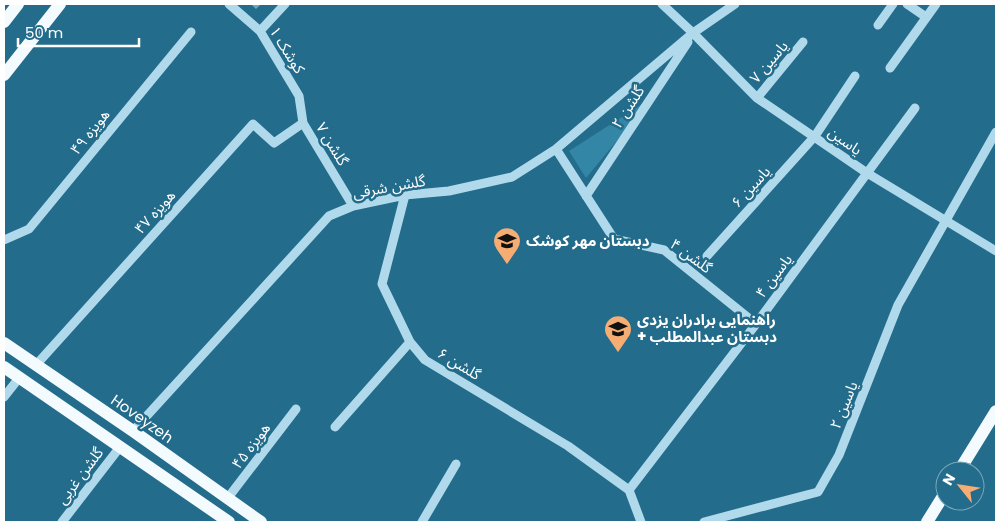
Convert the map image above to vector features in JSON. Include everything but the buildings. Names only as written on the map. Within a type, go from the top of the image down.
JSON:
[{"type":"main road","points":[[4,22],[18,4]]},
{"type":"main road","points":[[4,75],[60,4]]},
{"type":"main road","name":"Hoveyzeh","points":[[4,343],[133,431],[261,522]]},
{"type":"main road","points":[[4,367],[229,522]]},
{"type":"main road","points":[[965,461],[996,411]]},
{"type":"main road","points":[[927,522],[935,509]]},
{"type":"street","name":"کوشک ۱","points":[[229,4],[260,31],[299,96],[303,122]]},
{"type":"street","points":[[260,31],[285,4]]},
{"type":"street","name":"یاسین","points":[[662,4],[756,98],[815,136],[866,173],[996,251]]},
{"type":"street","points":[[693,33],[735,4]]},
{"type":"street","points":[[878,25],[893,4]]},
{"type":"street","points":[[907,4],[926,17]]},
{"type":"street","points":[[890,68],[936,4]]},
{"type":"street","name":"هویزه ۴۹","points":[[4,240],[29,229],[191,32]]},
{"type":"street","name":"گلشن شرقی","points":[[133,431],[329,216],[354,206],[405,196],[449,191],[512,177],[556,149],[693,33]]},
{"type":"street","name":"گلشن ۲","points":[[586,196],[693,33]]},
{"type":"street","name":"یاسین ۷","points":[[756,98],[803,42]]},
{"type":"street","name":"یاسین ۶","points":[[707,256],[815,136],[855,76]]},
{"type":"street","name":"یاسین ۴","points":[[629,490],[756,324],[915,108]]},
{"type":"street","name":"گلشن ۷","points":[[303,122],[354,206]]},
{"type":"street","name":"هویزه ۴۷","points":[[36,365],[253,124],[274,143],[303,122]]},
{"type":"street","name":"یاسین ۲","points":[[704,522],[818,492],[839,455],[898,305],[947,222],[996,132]]},
{"type":"street","name":"گلشن ۴","points":[[556,149],[614,240],[664,250],[756,324]]},
{"type":"street","name":"گلشن ۶","points":[[405,196],[382,284],[410,342],[425,360],[568,446],[629,490]]},
{"type":"street","points":[[335,427],[410,342]]},
{"type":"street","points":[[4,397],[19,378]]},
{"type":"street","name":"هویزه ۴۵","points":[[227,499],[296,409]]},
{"type":"street","name":"گلشن غربی","points":[[62,522],[120,447]]},
{"type":"street","points":[[422,522],[456,464]]},
{"type":"street","points":[[629,490],[641,522]]},
{"type":"shaded area","points":[[653,97],[586,178],[569,151]]},
{"type":"place","name":"دبستان مهر کوشک","points":[[507,265]]},
{"type":"place","name":"راهنمایی برادران یزدی + دبستان عبدالمطلب","points":[[618,353]]}]
